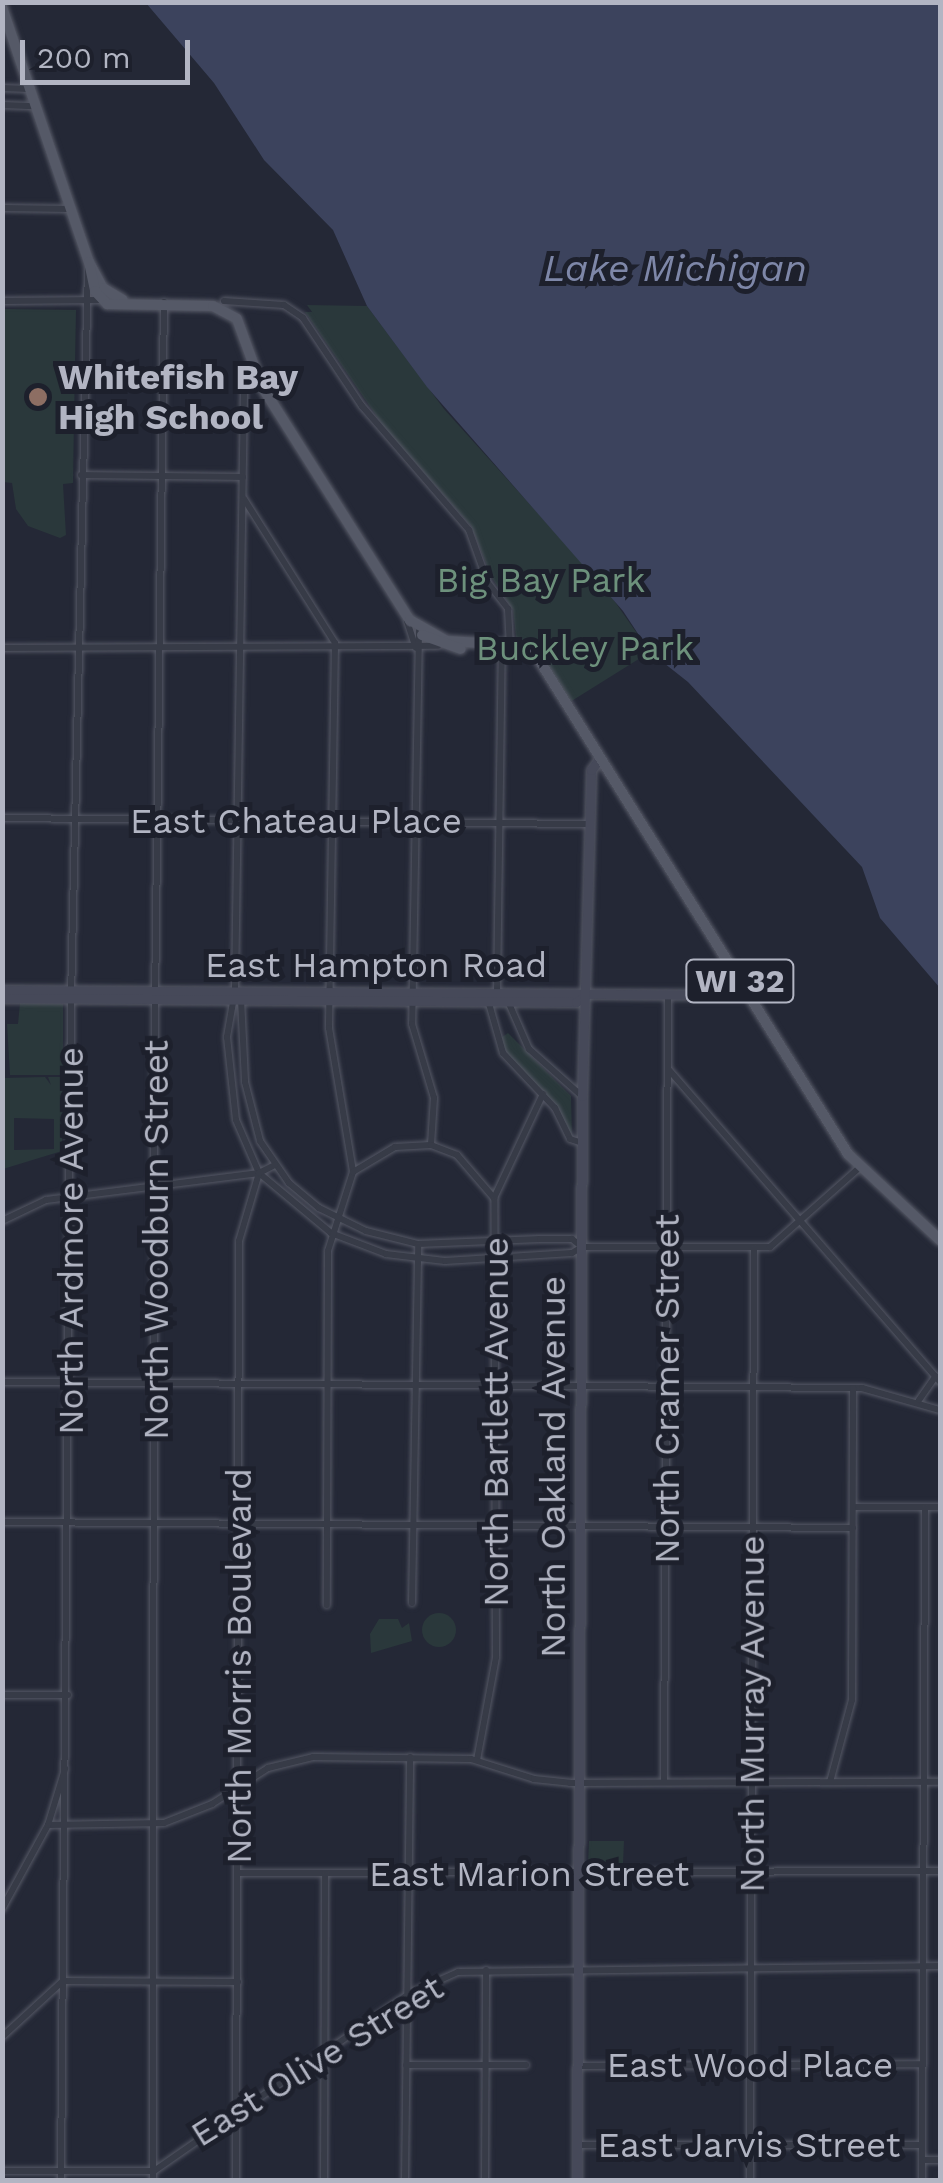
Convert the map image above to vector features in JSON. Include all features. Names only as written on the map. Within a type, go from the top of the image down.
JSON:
[{"type":"main road","points":[[3,8],[94,280],[106,302]]},
{"type":"main road","points":[[94,280],[124,300]]},
{"type":"main road","points":[[106,302],[224,301],[242,312],[256,374],[413,623],[446,646]]},
{"type":"main road","points":[[106,302],[220,307],[242,312]]},
{"type":"main road","name":"WI 32","points":[[446,646],[506,647],[532,652],[859,1168],[940,1240]]},
{"type":"main road","name":"North Oakland Avenue","points":[[577,2180],[582,1096],[590,770],[600,758]]},
{"type":"main road","name":"East Hampton Road","points":[[2,990],[412,997],[486,1002],[584,997]]},
{"type":"main road","name":"East Hampton Road","points":[[412,997],[498,993],[584,997]]},
{"type":"main road","name":"East Hampton Road","points":[[2,998],[71,994]]},
{"type":"main road","points":[[584,997],[749,995]]},
{"type":"main road","name":"East Hampton Road","points":[[232,996],[243,1001],[329,996]]},
{"type":"street","points":[[2,88],[30,89]]},
{"type":"street","points":[[2,105],[36,106]]},
{"type":"street","points":[[2,208],[71,208]]},
{"type":"street","name":"North Ardmore Avenue","points":[[61,2176],[68,1825],[71,994],[83,301],[89,262]]},
{"type":"street","points":[[83,301],[94,280]]},
{"type":"street","points":[[2,301],[106,302]]},
{"type":"street","name":"North Woodburn Street","points":[[153,2180],[158,1824],[154,995],[164,303]]},
{"type":"street","points":[[242,312],[296,310],[386,438],[469,530],[488,583],[508,609],[498,993]]},
{"type":"street","points":[[256,374],[245,384],[232,996],[236,1120],[259,1174],[331,1233],[416,1260],[498,1257],[582,1247],[770,1247],[859,1168]]},
{"type":"street","points":[[81,475],[244,476]]},
{"type":"street","points":[[244,498],[333,636],[334,649],[329,996],[353,1172],[331,1233],[326,1605]]},
{"type":"street","points":[[413,623],[416,649],[412,1024],[434,1098],[430,1144]]},
{"type":"street","points":[[413,623],[416,649]]},
{"type":"street","points":[[2,648],[446,646]]},
{"type":"street","name":"East Chateau Place","points":[[2,818],[589,824]]},
{"type":"street","points":[[498,993],[510,1002],[529,1049],[582,1096]]},
{"type":"street","points":[[498,993],[486,1002],[502,1053],[542,1094],[567,1136],[582,1144]]},
{"type":"street","name":"North Cramer Street","points":[[664,1782],[668,997]]},
{"type":"street","points":[[243,1001],[251,1114],[275,1165],[301,1195],[336,1217],[418,1244],[572,1239],[582,1247]]},
{"type":"street","points":[[669,1070],[938,1379],[918,1401]]},
{"type":"street","name":"North Bartlett Avenue","points":[[477,1760],[496,1657],[498,1241],[494,1198],[542,1094]]},
{"type":"street","points":[[353,1172],[395,1148],[430,1144],[457,1155],[494,1198]]},
{"type":"street","points":[[2,1221],[72,1195],[259,1174],[275,1165]]},
{"type":"street","name":"North Morris Boulevard","points":[[236,2180],[240,1786],[238,1241],[259,1174]]},
{"type":"street","points":[[412,1603],[412,1386],[418,1244]]},
{"type":"street","name":"North Murray Avenue","points":[[750,2180],[754,1247]]},
{"type":"street","points":[[2,1382],[853,1388],[918,1401],[940,1410]]},
{"type":"street","points":[[830,1782],[852,1700],[853,1388]]},
{"type":"street","points":[[852,1508],[940,1508]]},
{"type":"street","points":[[922,2180],[925,1508]]},
{"type":"street","points":[[2,1522],[852,1528]]},
{"type":"street","points":[[2,1695],[68,1695]]},
{"type":"street","points":[[48,1825],[158,1824],[188,1816],[300,1758],[477,1760],[534,1779],[578,1782],[940,1782]]},
{"type":"street","points":[[405,2180],[410,1758]]},
{"type":"street","points":[[2,1909],[48,1825],[67,1763]]},
{"type":"street","name":"East Marion Street","points":[[238,1873],[578,1876],[940,1872]]},
{"type":"street","points":[[324,2180],[325,1874]]},
{"type":"street","name":"East Olive Street","points":[[2,2171],[61,2176],[154,2171],[409,1994],[458,1972],[940,1966]]},
{"type":"street","points":[[485,2180],[486,1970]]},
{"type":"street","points":[[2,2037],[63,1981],[238,1982]]},
{"type":"street","name":"East Wood Place","points":[[578,2066],[922,2064]]},
{"type":"street","points":[[406,2065],[526,2065]]},
{"type":"street","name":"East Jarvis Street","points":[[577,2145],[922,2146]]},
{"type":"street","name":"East Jarvis Street","points":[[922,2160],[940,2160]]},
{"type":"street","points":[[154,2171],[161,2180]]},
{"type":"green space","name":"Big Bay Park","points":[[307,305],[367,306],[444,409],[606,589],[650,652],[570,702],[539,651],[516,637],[513,610],[492,578],[471,526],[384,427],[305,312],[312,312]]},
{"type":"green space","name":"Whitefish Bay High School","points":[[3,309],[76,310],[73,483],[63,484],[66,535],[60,538],[28,526],[16,509],[12,483],[3,482]]},
{"type":"green space","points":[[20,1003],[63,1004],[63,1075],[10,1075],[7,1024],[18,1024]]},
{"type":"green space","points":[[508,1033],[571,1096],[572,1136],[553,1102],[508,1055],[499,1039]]},
{"type":"green space","points":[[45,1077],[51,1085],[48,1077],[63,1077],[62,1151],[3,1169],[3,1078]],"holes":[[[14,1118],[54,1119],[54,1149],[14,1150]]]},
{"type":"green space","points":[[439,1613],[451,1618],[456,1630],[451,1642],[439,1647],[427,1642],[422,1630],[427,1618]]},
{"type":"green space","points":[[379,1619],[398,1619],[402,1628],[409,1623],[412,1641],[371,1653],[370,1634]]},
{"type":"green space","points":[[589,1841],[624,1841],[623,1864],[588,1866]]},
{"type":"water","name":"Lake Michigan","points":[[146,3],[940,3],[940,988],[880,918],[862,867],[688,682],[650,652],[623,611],[427,387],[367,306],[333,230],[264,160],[214,83]]},
{"type":"place","name":"Whitefish Bay High School","points":[[38,397]]},
{"type":"park label","name":"Buckley Park","points":[[585,648]]}]
